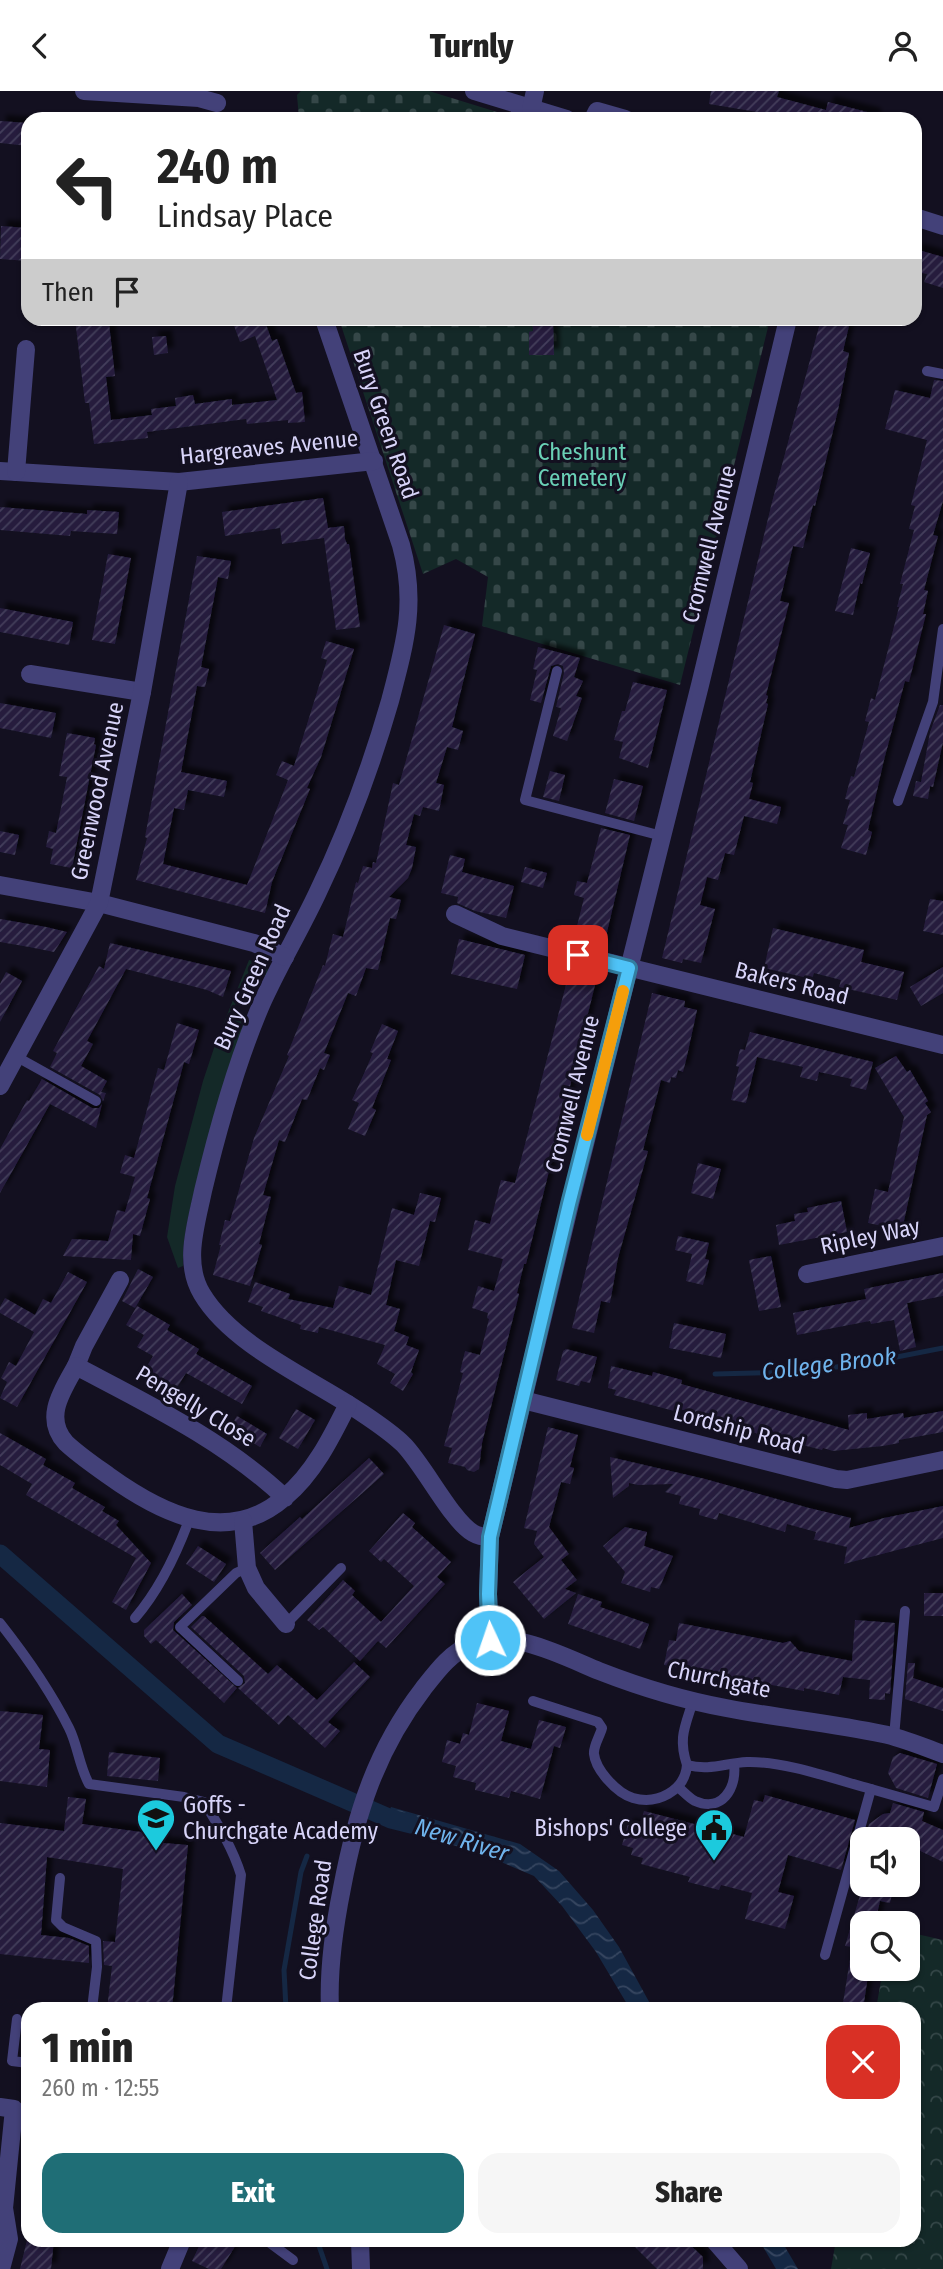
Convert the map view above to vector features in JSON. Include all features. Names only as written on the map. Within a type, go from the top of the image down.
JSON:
[{"type":"street","points":[[84,91],[199,98],[218,104]]},
{"type":"street","points":[[474,91],[548,112]]},
{"type":"street","points":[[922,219],[943,226]]},
{"type":"street","name":"Bury Green Road","points":[[326,326],[374,461],[407,567],[410,580],[409,620],[394,685],[368,770],[317,894],[249,1034],[218,1129],[193,1244],[192,1273],[202,1295],[228,1325],[271,1358],[388,1431],[403,1444],[426,1472],[460,1521],[473,1533],[490,1537]]},
{"type":"street","name":"Cromwell Avenue","points":[[490,1640],[490,1537],[786,326]]},
{"type":"street","points":[[8,471],[26,348]]},
{"type":"street","name":"Hargreaves Avenue","points":[[8,471],[178,482],[374,461]]},
{"type":"street","name":"Greenwood Avenue","points":[[0,1086],[99,903],[142,692],[178,482]]},
{"type":"street","points":[[30,674],[142,692]]},
{"type":"street","points":[[0,885],[99,903],[254,943],[285,957]]},
{"type":"street","name":"Bakers Road","points":[[455,915],[502,936],[943,1045]]},
{"type":"street","name":"Ripley Way","points":[[807,1274],[943,1246]]},
{"type":"street","points":[[120,1280],[62,1390],[54,1421],[61,1437],[75,1451],[145,1500],[189,1520],[243,1521],[254,1517],[285,1498],[313,1466],[348,1404]]},
{"type":"street","name":"Pengelly Close","points":[[76,1366],[233,1454],[264,1477],[285,1498]]},
{"type":"street","name":"Lordship Road","points":[[523,1400],[836,1479],[848,1480],[943,1460]]},
{"type":"street","points":[[243,1521],[247,1568],[256,1588],[286,1624]]},
{"type":"street","name":"Churchgate","points":[[490,1640],[528,1643],[642,1687],[693,1701],[894,1737],[943,1754]]},
{"type":"street","name":"College Road","points":[[330,2002],[331,1954],[356,1821],[389,1741],[407,1709],[445,1660],[473,1643],[490,1640]]},
{"type":"street","points":[[0,2107],[14,2109],[4,2207],[9,2239],[1,2269]]},
{"type":"street","points":[[170,2269],[177,2247]]},
{"type":"street","points":[[360,2247],[361,2269]]},
{"type":"street","points":[[720,2247],[738,2269]]},
{"type":"lane","points":[[927,371],[943,374]]},
{"type":"lane","points":[[898,801],[933,702],[943,629]]},
{"type":"lane","points":[[557,671],[525,800],[662,836]]},
{"type":"lane","points":[[17,1057],[96,1101]]},
{"type":"lane","points":[[135,1618],[166,1571],[189,1520]]},
{"type":"lane","points":[[286,1624],[341,1567]]},
{"type":"lane","points":[[238,1681],[180,1627],[236,1573],[247,1568]]},
{"type":"lane","points":[[894,1737],[905,1611]]},
{"type":"lane","points":[[0,1623],[29,1660],[70,1730],[82,1771],[89,1784],[204,1802],[221,1829],[241,1875],[227,2002]]},
{"type":"lane","points":[[533,1700],[598,1722],[602,1728],[593,1752],[596,1763],[621,1792],[634,1799],[656,1799],[668,1795],[687,1774],[681,1746],[693,1701]]},
{"type":"lane","points":[[687,1765],[709,1768],[746,1762],[774,1764],[934,1807],[943,1779]]},
{"type":"lane","points":[[678,1787],[696,1801],[719,1801],[730,1792],[734,1764]]},
{"type":"lane","points":[[825,1955],[871,1789]]},
{"type":"lane","points":[[60,1878],[56,1920],[63,1927],[96,1941],[97,1967],[93,2002]]},
{"type":"lane","points":[[17,2019],[12,2061],[21,2062]]},
{"type":"lane","points":[[275,2247],[293,2260]]},
{"type":"green space","points":[[301,91],[429,91],[497,112],[298,112],[297,95]]},
{"type":"green space","name":"Cheshunt Cemetery","points":[[341,326],[768,326],[680,685],[482,626],[488,577],[456,559],[423,574]]},
{"type":"green space","points":[[249,960],[268,965],[267,977],[250,970],[231,1015],[246,1021],[207,1140],[187,1223],[183,1266],[178,1268],[167,1237],[175,1186],[203,1081]]},
{"type":"green space","points":[[920,1935],[943,1940],[943,2269],[831,2269],[835,2247],[921,2247],[921,2002],[877,2002],[881,1981],[920,1981]]},
{"type":"water","points":[[391,1807],[520,1844],[559,1871],[593,1910],[619,1947],[649,2002],[626,2002],[596,1952],[562,1906],[534,1876],[482,1854],[384,1824]]},
{"type":"water","points":[[763,2247],[785,2247],[798,2269],[776,2269]]},
{"type":"building","points":[[711,91],[779,91],[777,97],[826,110],[828,102],[867,112],[757,112],[709,104]]},
{"type":"building","points":[[0,121],[21,122],[21,145],[0,143]]},
{"type":"building","points":[[1,226],[21,227],[21,260],[0,259]]},
{"type":"building","points":[[922,251],[943,257],[943,288],[924,282],[927,274],[922,273]]},
{"type":"building","points":[[76,326],[109,326],[115,376],[106,377],[111,420],[152,415],[151,409],[176,406],[175,398],[193,395],[195,404],[232,399],[232,405],[277,400],[255,336],[240,342],[234,326],[267,326],[272,341],[277,339],[296,393],[302,392],[305,422],[288,423],[288,420],[247,424],[246,419],[147,432],[148,438],[94,444],[89,403],[85,403]]},
{"type":"building","points":[[533,326],[553,326],[554,355],[529,355],[529,332],[533,331]]},
{"type":"building","points":[[819,326],[849,326],[843,351],[849,353],[815,506],[813,505],[803,548],[793,546],[780,601],[789,603],[766,695],[768,704],[750,782],[753,783],[749,799],[781,807],[777,824],[744,816],[734,855],[725,853],[718,880],[707,877],[700,905],[715,909],[701,963],[683,959],[682,963],[662,958],[772,502]]},
{"type":"building","points":[[166,336],[168,353],[154,355],[152,337]]},
{"type":"building","points":[[934,380],[943,381],[943,501],[933,535],[938,536],[924,590],[928,591],[923,614],[926,614],[909,682],[905,681],[884,760],[868,830],[872,832],[866,855],[841,848],[848,825],[843,824],[850,800],[845,799],[851,776],[854,777],[869,722],[865,721],[871,698],[875,700],[899,607],[903,584],[900,584],[914,530],[909,529],[915,506],[911,505],[927,440],[885,429],[895,390],[930,398]]},
{"type":"building","points":[[323,498],[328,528],[344,526],[345,539],[349,544],[360,627],[336,630],[324,538],[282,544],[280,528],[225,536],[222,512]]},
{"type":"building","points":[[0,507],[87,514],[87,510],[119,512],[117,534],[71,531],[70,536],[0,530]]},
{"type":"building","points":[[851,548],[870,553],[853,615],[835,611]]},
{"type":"building","points":[[108,554],[131,558],[115,644],[92,640]]},
{"type":"building","points":[[197,556],[231,561],[228,579],[218,577],[201,667],[209,669],[205,687],[197,686],[181,772],[227,781],[224,797],[188,790],[184,810],[174,808],[163,864],[247,885],[288,780],[276,775],[282,761],[294,766],[327,660],[321,658],[326,641],[354,649],[321,757],[307,788],[310,789],[272,882],[265,913],[136,880],[147,838],[145,837]]},
{"type":"building","points":[[0,608],[73,622],[69,645],[0,632]]},
{"type":"building","points":[[444,625],[475,634],[452,727],[463,731],[458,750],[447,747],[436,783],[444,785],[439,811],[423,807],[420,816],[414,814],[406,845],[416,847],[412,868],[408,878],[389,897],[401,900],[396,919],[390,918],[378,970],[366,968],[356,996],[348,993],[324,1053],[330,1055],[324,1070],[320,1068],[307,1100],[302,1099],[285,1142],[279,1140],[263,1195],[271,1197],[259,1244],[262,1245],[250,1286],[213,1275],[225,1220],[230,1221],[254,1138],[289,1056],[287,1055],[323,965],[325,966],[333,934],[343,937],[356,882],[358,883],[363,866],[372,868],[373,862],[376,863],[393,783],[399,785]]},
{"type":"building","points":[[538,647],[580,658],[574,677],[583,681],[576,696],[582,698],[567,741],[553,736],[561,708],[556,707],[564,673],[563,666],[551,666],[541,703],[530,700],[537,670],[533,669]]},
{"type":"building","points":[[633,682],[667,690],[648,768],[619,758],[623,742],[614,740]]},
{"type":"building","points":[[0,703],[56,713],[51,738],[0,728]]},
{"type":"building","points":[[940,705],[943,705],[943,742],[933,787],[930,786],[928,799],[913,796],[916,781],[921,782],[930,732]]},
{"type":"building","points":[[67,733],[95,738],[96,745],[72,868],[50,864],[53,849],[46,847],[49,831],[56,833],[67,777],[59,776]]},
{"type":"building","points":[[550,771],[565,775],[559,801],[543,797]]},
{"type":"building","points":[[614,779],[643,786],[634,821],[605,813]]},
{"type":"building","points":[[601,828],[630,835],[603,949],[573,942],[584,898],[574,895],[577,881],[587,883]]},
{"type":"building","points":[[0,831],[19,835],[15,855],[0,852]]},
{"type":"building","points":[[450,855],[465,859],[462,872],[514,886],[506,918],[475,911],[457,903],[458,897],[441,893]]},
{"type":"building","points":[[525,867],[547,873],[543,888],[521,882]]},
{"type":"building","points":[[930,899],[943,901],[943,935],[923,931]]},
{"type":"building","points":[[0,919],[67,932],[54,952],[0,942]]},
{"type":"building","points":[[773,928],[864,950],[861,962],[904,972],[897,1000],[839,987],[841,980],[814,973],[812,979],[764,968]]},
{"type":"building","points":[[459,939],[525,955],[517,989],[451,974]]},
{"type":"building","points":[[110,943],[231,971],[223,997],[207,990],[126,969],[87,1041],[93,1044],[81,1066],[107,1081],[101,1092],[106,1093],[103,1101],[100,1095],[50,1067],[57,1053],[53,1051],[99,966],[104,969]]},
{"type":"building","points":[[571,965],[598,973],[517,1293],[519,1294],[482,1443],[479,1469],[474,1472],[448,1463],[452,1448],[444,1446],[463,1373],[460,1372],[465,1351],[480,1355],[489,1319],[488,1313],[472,1308],[478,1286],[494,1291],[503,1259],[468,1250],[475,1220],[490,1224],[501,1180],[515,1183]]},
{"type":"building","points":[[943,967],[943,993],[921,1006],[910,987]]},
{"type":"building","points":[[6,972],[22,981],[0,1022],[0,984]]},
{"type":"building","points":[[652,993],[685,1001],[684,1007],[697,1010],[683,1072],[678,1070],[676,1078],[671,1077],[670,1083],[661,1080],[643,1150],[648,1151],[618,1258],[610,1303],[601,1301],[594,1333],[572,1328]]},
{"type":"building","points":[[177,1023],[199,1030],[189,1064],[184,1062],[147,1198],[150,1199],[140,1236],[133,1234],[131,1260],[63,1256],[72,1239],[108,1241],[117,1210],[125,1212],[135,1177],[120,1173],[125,1155],[134,1158],[158,1068],[164,1070]]},
{"type":"building","points":[[382,1024],[398,1031],[387,1059],[391,1060],[372,1108],[376,1110],[365,1136],[348,1129],[359,1103],[352,1100],[373,1053],[370,1052]]},
{"type":"building","points":[[750,1032],[873,1062],[866,1090],[850,1086],[852,1079],[819,1072],[817,1081],[800,1077],[803,1067],[757,1057],[746,1103],[731,1100],[739,1067],[736,1066],[740,1049],[745,1050]]},
{"type":"building","points":[[896,1056],[907,1072],[910,1070],[928,1101],[925,1103],[931,1112],[927,1115],[902,1230],[868,1223],[875,1189],[888,1192],[904,1117],[875,1068]]},
{"type":"building","points":[[42,1079],[92,1108],[99,1108],[102,1104],[96,1128],[50,1104],[0,1193],[0,1149]]},
{"type":"building","points":[[698,1163],[721,1169],[713,1199],[691,1193]]},
{"type":"building","points":[[420,1193],[441,1198],[435,1222],[430,1221],[419,1266],[396,1260],[386,1305],[400,1309],[394,1331],[409,1337],[406,1345],[419,1350],[411,1372],[413,1374],[403,1391],[390,1383],[395,1374],[377,1364],[385,1345],[319,1327],[318,1333],[300,1329],[301,1325],[261,1311],[263,1307],[248,1302],[255,1282],[290,1294],[288,1299],[333,1308],[339,1286],[371,1295],[392,1208],[414,1215]]},
{"type":"building","points":[[841,1201],[847,1232],[779,1245],[776,1225],[795,1221],[794,1214],[808,1212],[807,1208]]},
{"type":"building","points":[[678,1236],[709,1243],[705,1259],[709,1260],[703,1285],[686,1281],[692,1254],[675,1250]]},
{"type":"building","points":[[771,1256],[781,1307],[759,1311],[749,1260]]},
{"type":"building","points":[[138,1269],[153,1277],[135,1308],[122,1301]]},
{"type":"building","points":[[68,1272],[87,1282],[17,1407],[0,1398],[7,1382],[1,1378],[9,1362],[16,1366],[34,1332],[0,1313],[0,1307],[5,1298],[35,1315],[43,1299],[51,1303]]},
{"type":"building","points":[[943,1273],[943,1296],[907,1303],[916,1347],[900,1351],[894,1320],[871,1324],[870,1321],[797,1335],[793,1313],[866,1299],[864,1289]]},
{"type":"building","points":[[137,1306],[170,1325],[167,1330],[199,1349],[196,1354],[252,1386],[242,1404],[186,1373],[176,1389],[144,1371],[153,1356],[137,1347],[144,1335],[126,1325]]},
{"type":"building","points":[[674,1323],[726,1334],[721,1358],[669,1348]]},
{"type":"building","points":[[566,1349],[597,1357],[590,1383],[581,1381],[579,1386],[556,1380],[563,1351]]},
{"type":"building","points":[[611,1366],[652,1376],[653,1372],[682,1380],[681,1384],[849,1430],[848,1415],[867,1413],[867,1419],[903,1413],[904,1418],[943,1411],[943,1432],[899,1440],[899,1443],[883,1446],[822,1450],[728,1426],[730,1421],[675,1408],[674,1411],[614,1395],[616,1390],[608,1388]]},
{"type":"building","points":[[296,1409],[315,1420],[298,1449],[279,1438]]},
{"type":"building","points":[[237,1416],[267,1434],[260,1447],[229,1429]]},
{"type":"building","points":[[548,1427],[578,1435],[570,1467],[574,1468],[570,1484],[561,1482],[549,1527],[569,1554],[561,1560],[577,1580],[565,1589],[576,1593],[544,1619],[513,1582],[544,1557],[534,1544],[537,1531],[524,1528]]},
{"type":"building","points":[[0,1433],[46,1459],[43,1465],[75,1483],[72,1488],[105,1507],[102,1511],[119,1521],[116,1525],[151,1563],[126,1610],[112,1602],[136,1558],[26,1495],[32,1484],[0,1465]]},
{"type":"building","points":[[610,1457],[851,1518],[849,1528],[943,1506],[943,1538],[844,1564],[847,1547],[812,1539],[816,1532],[787,1524],[785,1532],[719,1513],[717,1520],[699,1515],[700,1509],[679,1504],[681,1496],[665,1492],[673,1484],[629,1483],[629,1486],[613,1498]]},
{"type":"building","points":[[369,1458],[384,1474],[275,1570],[260,1553]]},
{"type":"building","points":[[403,1513],[415,1523],[412,1527],[451,1562],[437,1577],[445,1584],[386,1648],[378,1641],[360,1661],[323,1627],[319,1630],[307,1620],[343,1580],[355,1591],[352,1595],[381,1622],[414,1586],[384,1559],[381,1562],[369,1551]]},
{"type":"building","points":[[625,1527],[647,1532],[644,1546],[673,1556],[659,1589],[651,1587],[650,1592],[621,1583],[625,1572],[603,1546]]},
{"type":"building","points":[[198,1546],[226,1564],[214,1582],[186,1564]]},
{"type":"building","points":[[924,1593],[943,1593],[943,1616],[924,1616]]},
{"type":"building","points":[[182,1594],[192,1605],[174,1622],[173,1630],[237,1688],[224,1703],[156,1640],[151,1644],[144,1636],[144,1630]]},
{"type":"building","points":[[578,1594],[602,1602],[600,1607],[649,1624],[640,1649],[568,1624]]},
{"type":"building","points":[[202,1616],[268,1674],[277,1665],[317,1700],[354,1662],[370,1677],[328,1722],[340,1731],[325,1748],[288,1715],[279,1725],[238,1688],[245,1683],[244,1676],[191,1627]]},
{"type":"building","points":[[855,1620],[895,1623],[890,1694],[885,1693],[885,1700],[869,1699],[870,1680],[843,1677],[839,1695],[664,1665],[669,1640],[676,1641],[679,1623],[783,1643],[790,1641],[799,1651],[852,1661]]},
{"type":"building","points":[[908,1663],[915,1663],[913,1678],[943,1688],[943,1711],[905,1699]]},
{"type":"building","points":[[477,1703],[509,1711],[501,1741],[531,1749],[539,1720],[566,1727],[560,1748],[554,1746],[540,1799],[511,1791],[509,1798],[475,1790],[476,1783],[453,1777],[456,1766],[442,1762],[447,1740],[460,1744],[463,1733],[469,1735]]},
{"type":"building","points":[[0,1711],[43,1715],[39,1749],[50,1750],[47,1787],[0,1781]]},
{"type":"building","points":[[109,1752],[160,1758],[158,1781],[107,1776]]},
{"type":"building","points":[[900,1753],[937,1764],[928,1798],[896,1788],[888,1773],[893,1757]]},
{"type":"building","name":"Bishops' College","points":[[765,1795],[855,1820],[853,1827],[850,1827],[850,1838],[841,1870],[788,1855],[778,1892],[794,1896],[785,1929],[745,1919],[752,1893],[721,1885],[719,1890],[688,1882],[690,1877],[641,1864],[643,1858],[631,1855],[633,1848],[622,1845],[628,1824],[639,1827],[644,1811],[744,1837],[754,1800],[763,1802]]},
{"type":"building","points":[[68,1797],[86,1799],[82,1824],[163,1835],[163,1843],[188,1845],[173,2002],[108,2002],[112,1966],[104,1965],[103,1941],[115,1942],[123,1869],[47,1857],[41,1935],[69,1938],[89,1946],[89,1963],[0,1954],[0,1823],[64,1831]]},
{"type":"building","points":[[893,1803],[924,1812],[922,1821],[943,1830],[943,1862],[920,1851],[920,1827],[868,1827],[883,1814],[890,1813]]},
{"type":"building","points":[[859,1897],[891,1897],[890,1903],[880,1901],[878,1911],[855,1911]]},
{"type":"building","points":[[850,1929],[850,1947],[845,1946]]},
{"type":"building","points":[[850,1959],[850,1981],[867,1981],[864,2002],[843,2002]]},
{"type":"building","points":[[25,2247],[53,2247],[51,2269],[20,2269]]},
{"type":"building","points":[[199,2247],[235,2247],[221,2269],[209,2269],[192,2261]]},
{"type":"building","points":[[635,2247],[692,2247],[703,2257],[703,2269],[657,2269]]},
{"type":"waterway","name":"College Brook","points":[[715,1374],[799,1372],[866,1363],[943,1348]]},
{"type":"waterway","name":"New River","points":[[0,1554],[218,1744],[391,1819],[411,1824]]},
{"type":"waterway","name":"College Brook","points":[[286,2002],[284,1970],[301,1872],[307,1856]]},
{"type":"waterway","name":"College Brook","points":[[319,2247],[327,2269]]},
{"type":"slow traffic","points":[[587,1135],[623,991]]},
{"type":"place","name":"Goffs - Churchgate Academy","points":[[156,1852]]},
{"type":"place","name":"Bishops' College","points":[[714,1862]]},
{"type":"route","points":[[490,1640],[490,1537],[569,1204],[629,968],[578,955]]}]
